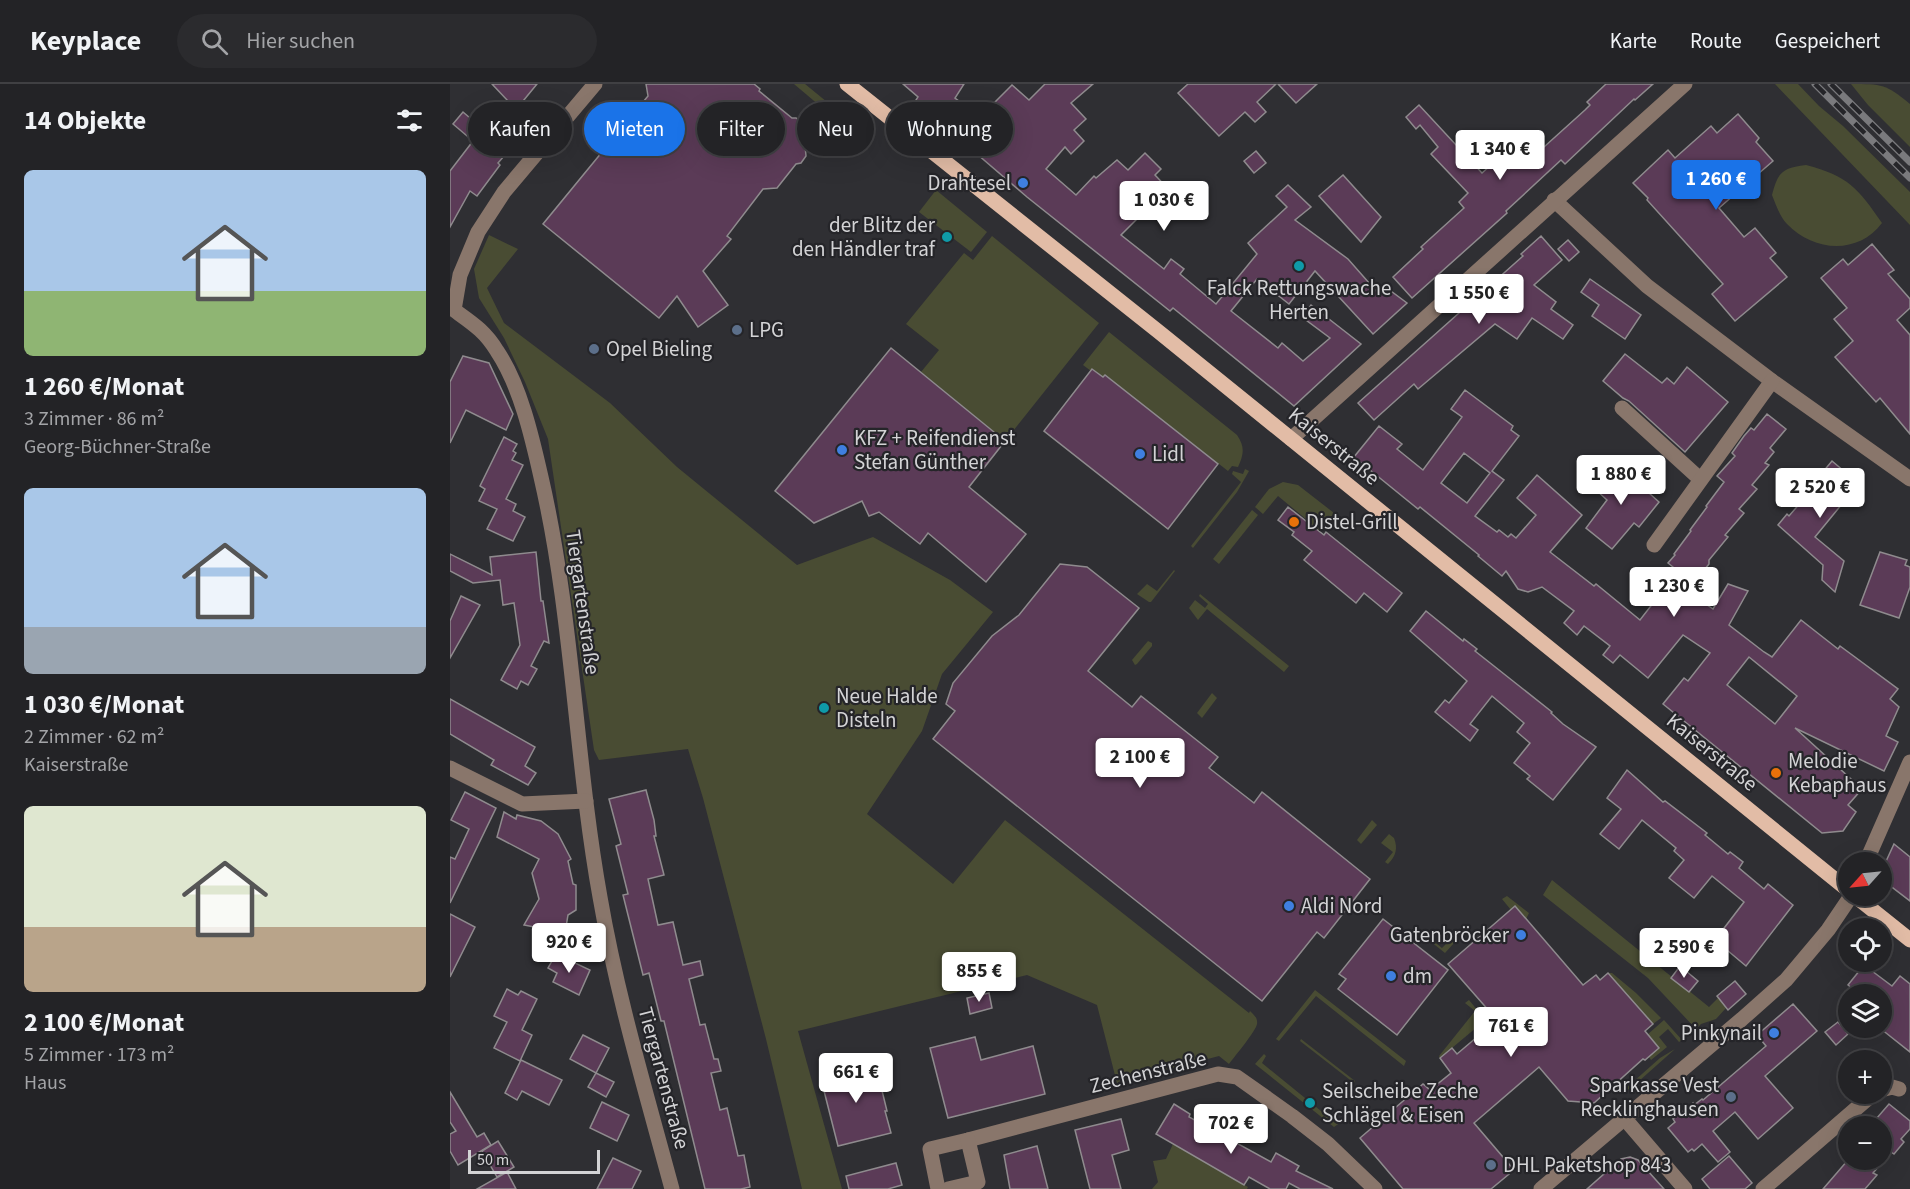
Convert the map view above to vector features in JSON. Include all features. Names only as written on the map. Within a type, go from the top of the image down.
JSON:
[{"type":"main road","name":"Kaiserstraße","points":[[847,84],[1292,439],[1838,882]]},
{"type":"main road","points":[[1868,906],[1910,940]]},
{"type":"street","name":"Tiergartenstraße","points":[[595,84],[504,192],[478,232],[460,275],[452,316],[481,329],[498,352],[529,424],[548,507],[562,591],[586,801],[600,897],[615,968],[672,1189]]},
{"type":"street","points":[[1292,439],[1684,84]]},
{"type":"street","points":[[1554,200],[1647,286],[1772,381],[1910,479]]},
{"type":"street","points":[[1653,545],[1772,381]]},
{"type":"street","points":[[1622,408],[1700,479]]},
{"type":"street","points":[[1870,852],[1910,762]]},
{"type":"street","points":[[450,768],[522,804],[586,801]]},
{"type":"street","points":[[1541,1189],[1786,980],[1828,930],[1844,906]]},
{"type":"street","name":"Zechenstraße","points":[[938,1189],[930,1149],[1218,1074],[1237,1077],[1276,1104],[1328,1144],[1375,1189]]},
{"type":"street","points":[[1892,1087],[1899,1089]]},
{"type":"street","points":[[1763,1189],[1861,1104]]},
{"type":"street","points":[[1625,1119],[1684,1189]]},
{"type":"street","points":[[948,1189],[978,1182],[968,1140]]},
{"type":"green space","points":[[794,84],[805,84],[827,102],[815,102]]},
{"type":"green space","points":[[1775,84],[1798,84],[1910,192],[1910,225]]},
{"type":"green space","points":[[1851,84],[1883,86],[1910,104],[1910,147],[1868,105]]},
{"type":"green space","points":[[1806,165],[1832,174],[1851,185],[1882,223],[1861,241],[1849,245],[1823,244],[1798,233],[1782,218],[1772,195],[1776,181],[1782,172]]},
{"type":"green space","points":[[936,190],[987,232],[971,252],[919,212]]},
{"type":"green space","points":[[489,235],[518,249],[487,288],[504,323],[610,403],[677,467],[797,565],[873,537],[950,580],[993,612],[942,674],[922,731],[867,814],[953,884],[1005,820],[1254,1015],[1257,1022],[1256,1027],[1229,1064],[1219,1056],[1117,1083],[1097,1005],[1027,975],[798,1031],[842,1189],[802,1189],[766,1039],[688,749],[599,760],[594,750],[548,439],[504,338],[479,298],[474,269]]},
{"type":"green space","points":[[992,236],[1099,323],[1005,441],[921,372],[939,350],[906,324],[964,253],[973,260]]},
{"type":"green space","points":[[1109,332],[1237,435],[1243,451],[1238,467],[1232,466],[1228,471],[1105,375],[1103,377],[1083,365]]},
{"type":"green space","points":[[1245,469],[1249,471],[1237,492],[1193,548],[1191,546],[1241,482],[1232,474],[1233,471],[1243,474]]},
{"type":"green space","points":[[1283,482],[1298,485],[1334,513],[1306,547],[1299,541],[1312,524],[1278,496],[1263,514],[1255,507],[1269,489]]},
{"type":"green space","points":[[1252,510],[1258,515],[1219,564],[1213,559]]},
{"type":"green space","points":[[1174,570],[1151,602],[1137,594],[1147,584],[1157,591]]},
{"type":"green space","points":[[1200,594],[1289,666],[1284,672],[1207,609],[1198,620],[1189,608],[1195,600],[1205,608],[1208,604],[1199,596]]},
{"type":"green space","points":[[1148,641],[1152,643],[1152,646],[1135,665],[1132,660]]},
{"type":"green space","points":[[1212,693],[1217,698],[1202,718],[1197,713]]},
{"type":"green space","points":[[1372,820],[1377,825],[1361,844],[1357,840]]},
{"type":"green space","points":[[1389,834],[1394,838],[1396,849],[1388,864],[1385,862],[1393,852],[1381,843]]},
{"type":"green space","points":[[1552,880],[1709,1007],[1718,998],[1726,1008],[1716,1019],[1701,1024],[1696,1029],[1648,978],[1543,895]]},
{"type":"green space","points":[[1507,896],[1529,913],[1526,919],[1515,907],[1511,910],[1502,899]]},
{"type":"green space","points":[[1421,931],[1442,948],[1450,940],[1454,943],[1445,953],[1420,933]]},
{"type":"green space","points":[[1608,973],[1612,973],[1636,993],[1661,1018],[1653,1024]]},
{"type":"green space","points":[[1315,990],[1406,1061],[1404,1066],[1316,996],[1279,1041],[1276,1039]]},
{"type":"green space","points":[[1469,1000],[1483,1017],[1483,1022],[1440,1058],[1439,1056],[1475,1011],[1465,1003]]},
{"type":"green space","points":[[1664,1020],[1682,1040],[1679,1042],[1668,1029],[1659,1037],[1667,1047],[1651,1060],[1649,1057],[1658,1048],[1647,1035]]},
{"type":"green space","points":[[1301,1039],[1355,1081],[1354,1083],[1300,1041]]},
{"type":"green space","points":[[1675,1049],[1630,1089],[1624,1090],[1660,1058]]},
{"type":"green space","points":[[1264,1054],[1266,1056],[1262,1063],[1337,1124],[1343,1118],[1344,1120],[1334,1127],[1255,1064]]},
{"type":"green space","points":[[1173,1144],[1248,1187],[1247,1189],[1152,1189],[1158,1182],[1153,1161],[1166,1159]]},
{"type":"building","points":[[492,84],[537,84],[522,102],[508,101]]},
{"type":"building","points":[[646,84],[754,84],[772,102],[697,102],[697,156],[785,156],[785,112],[797,119],[797,156],[806,156],[801,163],[796,164],[777,188],[763,189],[727,236],[731,239],[703,271],[728,305],[698,327],[677,296],[659,318],[543,224],[599,156],[685,156],[685,102],[643,102],[648,96]]},
{"type":"building","points":[[903,84],[964,84],[955,98],[960,102],[915,102],[918,97]]},
{"type":"building","points":[[1045,84],[1093,84],[1071,103],[1086,119],[1074,130],[1084,141],[1071,154],[1065,147],[1046,169],[1076,195],[1094,176],[1096,178],[1117,160],[1128,170],[1145,153],[1161,169],[1155,175],[1170,191],[1157,205],[1154,202],[1121,235],[1164,269],[1171,259],[1184,269],[1180,274],[1216,304],[1257,254],[1248,243],[1287,207],[1276,196],[1288,185],[1311,207],[1295,220],[1348,259],[1377,292],[1384,286],[1407,303],[1373,334],[1315,271],[1289,304],[1257,279],[1231,311],[1278,348],[1282,343],[1303,361],[1330,338],[1302,317],[1311,305],[1361,344],[1294,406],[1173,308],[1170,311],[979,156],[1013,156],[1013,102],[995,102],[1012,85],[1029,100]]},
{"type":"building","points":[[1188,84],[1276,84],[1257,102],[1266,112],[1255,122],[1245,112],[1219,136],[1178,93]]},
{"type":"building","points":[[1278,84],[1317,84],[1296,103]]},
{"type":"building","points":[[1606,84],[1653,84],[1565,164],[1561,160],[1506,211],[1507,213],[1412,298],[1393,277],[1423,249],[1421,247],[1464,208],[1459,202],[1468,193],[1431,154],[1438,147],[1420,125],[1416,129],[1406,117],[1419,105],[1482,173],[1499,158],[1509,169],[1529,150],[1534,156],[1590,105],[1587,102]]},
{"type":"building","points":[[463,112],[468,116],[468,137],[453,124]]},
{"type":"building","points":[[1738,114],[1759,138],[1756,142],[1773,161],[1719,208],[1744,237],[1755,228],[1776,253],[1770,258],[1787,277],[1735,321],[1712,294],[1723,284],[1633,183],[1668,150],[1675,158],[1711,126],[1717,133]]},
{"type":"building","points":[[468,148],[468,156],[504,156],[477,196],[470,191],[450,227],[450,171]]},
{"type":"building","points":[[1256,151],[1266,163],[1254,173],[1244,161]]},
{"type":"building","points":[[1343,175],[1381,217],[1361,242],[1319,196]]},
{"type":"building","points":[[1541,236],[1562,260],[1534,285],[1556,302],[1551,309],[1573,325],[1563,339],[1532,318],[1517,339],[1495,324],[1418,389],[1414,384],[1374,420],[1358,403],[1523,256],[1521,254]]},
{"type":"building","points":[[1568,240],[1579,252],[1569,261],[1558,249]]},
{"type":"building","points":[[1872,244],[1894,270],[1888,274],[1910,299],[1910,308],[1897,320],[1910,335],[1910,434],[1880,398],[1876,402],[1835,357],[1853,341],[1834,319],[1847,308],[1821,278],[1843,259],[1848,265]]},
{"type":"building","points":[[1590,279],[1641,315],[1625,339],[1592,316],[1599,305],[1581,292]]},
{"type":"building","points":[[891,348],[1005,441],[969,487],[1026,534],[986,582],[928,533],[920,544],[879,512],[869,516],[862,501],[814,523],[775,491]]},
{"type":"building","points":[[1625,354],[1662,383],[1667,378],[1674,384],[1687,367],[1728,402],[1685,452],[1629,401],[1603,381]]},
{"type":"building","points":[[463,356],[489,363],[513,414],[506,430],[466,410],[450,443],[450,382]]},
{"type":"building","name":"Lidl","points":[[1092,369],[1103,377],[1105,375],[1218,464],[1168,529],[1044,431]]},
{"type":"building","points":[[1465,390],[1513,426],[1511,430],[1519,436],[1492,471],[1504,480],[1475,516],[1497,532],[1499,530],[1508,537],[1511,534],[1516,538],[1536,515],[1517,498],[1537,475],[1582,515],[1550,552],[1594,586],[1596,584],[1640,620],[1678,571],[1668,563],[1724,482],[1717,476],[1735,456],[1732,453],[1744,436],[1751,428],[1754,430],[1767,414],[1786,429],[1770,448],[1774,452],[1765,463],[1769,465],[1752,485],[1757,489],[1739,509],[1744,513],[1725,535],[1728,537],[1687,591],[1713,609],[1728,584],[1748,591],[1729,625],[1764,652],[1772,657],[1801,620],[1838,649],[1840,646],[1898,689],[1890,699],[1899,707],[1886,736],[1898,742],[1884,771],[1795,728],[1862,789],[1848,805],[1856,812],[1843,831],[1822,833],[1663,704],[1684,678],[1688,681],[1710,653],[1683,635],[1648,678],[1620,655],[1613,663],[1603,655],[1610,646],[1584,626],[1577,635],[1564,623],[1574,611],[1542,587],[1528,592],[1518,589],[1506,571],[1502,576],[1420,507],[1418,509],[1354,457],[1379,426],[1402,444],[1397,449],[1423,470],[1462,417],[1451,409]],"holes":[[[1464,453],[1490,473],[1467,503],[1441,483]],[[1749,657],[1797,696],[1775,724],[1727,685]]]},
{"type":"building","points":[[504,437],[517,444],[512,460],[523,465],[506,499],[516,504],[513,511],[525,517],[513,541],[487,529],[497,509],[479,501],[485,489],[480,486]]},
{"type":"building","points":[[1832,461],[1857,482],[1815,537],[1844,561],[1835,592],[1822,580],[1823,565],[1778,525],[1814,487],[1812,485]]},
{"type":"building","points":[[1616,464],[1632,478],[1633,476],[1640,479],[1652,490],[1649,493],[1659,502],[1639,527],[1634,523],[1612,549],[1586,528],[1607,500],[1595,489]]},
{"type":"building","points":[[1288,507],[1324,535],[1326,532],[1402,593],[1387,612],[1364,593],[1356,603],[1304,560],[1312,551],[1292,535],[1294,532],[1278,520]]},
{"type":"building","points":[[536,552],[541,601],[543,601],[549,643],[544,641],[531,666],[537,669],[528,685],[521,681],[517,689],[501,680],[520,645],[514,603],[503,605],[500,580],[473,583],[450,571],[450,554],[492,575],[490,557]]},
{"type":"building","points":[[1880,552],[1907,560],[1905,565],[1910,567],[1910,587],[1899,618],[1860,605]]},
{"type":"building","points":[[1060,564],[1087,567],[1139,608],[1088,671],[1132,707],[1141,696],[1218,757],[1209,768],[1254,803],[1262,792],[1370,879],[1324,938],[1317,932],[1262,1001],[933,739],[955,711],[946,704],[953,683],[992,636],[1019,615]]},
{"type":"building","points":[[461,596],[480,605],[450,658],[450,621]]},
{"type":"building","points":[[1426,611],[1463,641],[1464,639],[1477,649],[1475,651],[1552,712],[1563,724],[1596,747],[1553,800],[1527,779],[1530,776],[1514,763],[1530,743],[1517,732],[1524,723],[1492,696],[1470,724],[1478,730],[1470,741],[1435,712],[1445,700],[1449,703],[1467,681],[1410,631]]},
{"type":"building","points":[[450,699],[535,747],[525,766],[536,773],[528,785],[491,765],[494,760],[450,734]]},
{"type":"building","points":[[1627,770],[1663,802],[1665,801],[1707,833],[1705,835],[1728,854],[1730,852],[1743,862],[1739,868],[1764,889],[1768,884],[1793,905],[1746,966],[1715,940],[1744,902],[1712,876],[1694,898],[1669,878],[1684,860],[1674,851],[1676,848],[1642,820],[1619,849],[1600,834],[1621,809],[1607,798]]},
{"type":"building","points":[[646,790],[664,875],[648,879],[658,925],[673,922],[683,965],[700,961],[703,975],[689,979],[700,1025],[705,1024],[714,1059],[718,1059],[721,1071],[711,1073],[720,1110],[727,1108],[738,1156],[744,1155],[750,1187],[705,1189],[664,1021],[661,1021],[649,973],[643,975],[623,895],[628,894],[616,846],[621,844],[609,799]]},
{"type":"building","points":[[465,792],[496,808],[450,903],[450,857],[455,859],[469,829],[451,820]]},
{"type":"building","points":[[504,812],[516,819],[517,815],[541,821],[558,834],[571,859],[568,861],[573,884],[576,885],[576,910],[568,915],[565,933],[524,925],[539,899],[532,873],[539,859],[497,837]]},
{"type":"building","points":[[1894,844],[1910,857],[1910,901],[1892,887],[1890,852]]},
{"type":"building","points":[[1515,906],[1583,985],[1596,975],[1600,980],[1608,973],[1653,1024],[1645,1031],[1659,1048],[1645,1060],[1643,1059],[1594,1103],[1568,1101],[1539,1067],[1474,1123],[1514,1170],[1491,1189],[1403,1189],[1360,1138],[1423,1084],[1430,1090],[1451,1073],[1440,1058],[1452,1048],[1457,1054],[1497,1020],[1448,964]]},
{"type":"building","points":[[450,914],[475,927],[450,977]]},
{"type":"building","name":"dm","points":[[1383,919],[1448,970],[1397,1035],[1338,989],[1346,979],[1339,974]]},
{"type":"building","points":[[556,954],[590,970],[579,995],[553,982],[557,973],[548,968]]},
{"type":"building","points":[[1680,966],[1698,981],[1689,992],[1671,978]]},
{"type":"building","points":[[1858,972],[1873,972],[1889,984],[1849,984]]},
{"type":"building","points":[[1900,976],[1910,984],[1910,1052],[1892,1038],[1892,986]]},
{"type":"building","points":[[1735,981],[1746,994],[1728,1010],[1717,996]]},
{"type":"building","points":[[507,989],[518,995],[521,991],[537,999],[522,1030],[532,1035],[520,1061],[494,1048],[507,1022],[494,1016]]},
{"type":"building","points":[[989,993],[992,1008],[970,1014],[967,998]]},
{"type":"building","points":[[1793,1004],[1817,1031],[1765,1076],[1793,1108],[1758,1139],[1735,1112],[1713,1131],[1730,1152],[1718,1162],[1702,1144],[1694,1151],[1692,1149],[1688,1152],[1668,1128],[1675,1122],[1673,1119],[1693,1103],[1694,1105],[1703,1100],[1766,1046],[1757,1035]]},
{"type":"building","points":[[1838,1022],[1838,1038],[1844,1038],[1836,1045],[1825,1032]]},
{"type":"building","points":[[583,1035],[609,1048],[596,1073],[570,1059]]},
{"type":"building","points":[[975,1037],[981,1060],[1033,1046],[1045,1094],[948,1118],[930,1048]]},
{"type":"building","points":[[521,1060],[562,1080],[549,1105],[522,1091],[517,1100],[505,1093]]},
{"type":"building","points":[[875,1062],[891,1133],[838,1146],[820,1075]]},
{"type":"building","points":[[596,1073],[614,1082],[606,1097],[588,1087]]},
{"type":"building","points":[[450,1092],[477,1137],[484,1133],[491,1145],[458,1165],[450,1151],[450,1134],[456,1131],[450,1122]]},
{"type":"building","points":[[602,1102],[629,1115],[617,1141],[590,1128]]},
{"type":"building","points":[[1174,1104],[1190,1114],[1189,1117],[1271,1162],[1276,1153],[1299,1166],[1296,1171],[1333,1189],[1300,1189],[1289,1183],[1286,1189],[1270,1189],[1249,1177],[1244,1185],[1156,1134]]},
{"type":"building","points":[[1889,1104],[1910,1121],[1910,1129],[1901,1139],[1904,1142],[1894,1154],[1892,1153],[1892,1116],[1879,1116]]},
{"type":"building","points":[[1121,1119],[1129,1150],[1112,1155],[1121,1189],[1090,1189],[1075,1130]]},
{"type":"building","points":[[498,1141],[514,1167],[497,1177],[482,1151]]},
{"type":"building","points":[[1037,1146],[1048,1189],[1010,1189],[1004,1155]]},
{"type":"building","points":[[1729,1156],[1752,1183],[1745,1189],[1710,1189],[1702,1179]]},
{"type":"building","points":[[1630,1157],[1638,1160],[1664,1189],[1587,1189],[1621,1159]]},
{"type":"building","points":[[613,1158],[641,1171],[632,1189],[597,1189]]},
{"type":"building","points":[[896,1163],[902,1185],[888,1189],[849,1189],[846,1176]]},
{"type":"building","points":[[1839,1170],[1876,1170],[1873,1173],[1877,1175],[1865,1189],[1823,1189]]},
{"type":"building","points":[[507,1172],[516,1189],[477,1189]]},
{"type":"railway","points":[[1815,84],[1910,178]]},
{"type":"railway","points":[[1831,84],[1910,162]]},
{"type":"place","name":"Drahtesel","points":[[1023,183]]},
{"type":"place","name":"der Blitz der den Händler traf","points":[[947,237]]},
{"type":"place","name":"Falck Rettungswache Herten","points":[[1299,266]]},
{"type":"place","name":"LPG","points":[[737,330]]},
{"type":"place","name":"Opel Bieling","points":[[594,349]]},
{"type":"place","name":"KFZ + Reifendienst Stefan Günther","points":[[842,450]]},
{"type":"place","name":"Lidl","points":[[1140,454]]},
{"type":"place","name":"Distel-Grill","points":[[1294,522]]},
{"type":"place","name":"Neue Halde Disteln","points":[[824,708]]},
{"type":"place","name":"Melodie Kebaphaus","points":[[1776,773]]},
{"type":"place","name":"Aldi Nord","points":[[1289,906]]},
{"type":"place","name":"Gatenbröcker","points":[[1521,935]]},
{"type":"place","name":"dm","points":[[1391,976]]},
{"type":"place","name":"Pinkynail","points":[[1774,1033]]},
{"type":"place","name":"Sparkasse Vest Recklinghausen","points":[[1731,1097]]},
{"type":"place","name":"Seilscheibe Zeche Schlägel & Eisen","points":[[1310,1103]]},
{"type":"place","name":"DHL Paketshop 843","points":[[1491,1165]]}]
